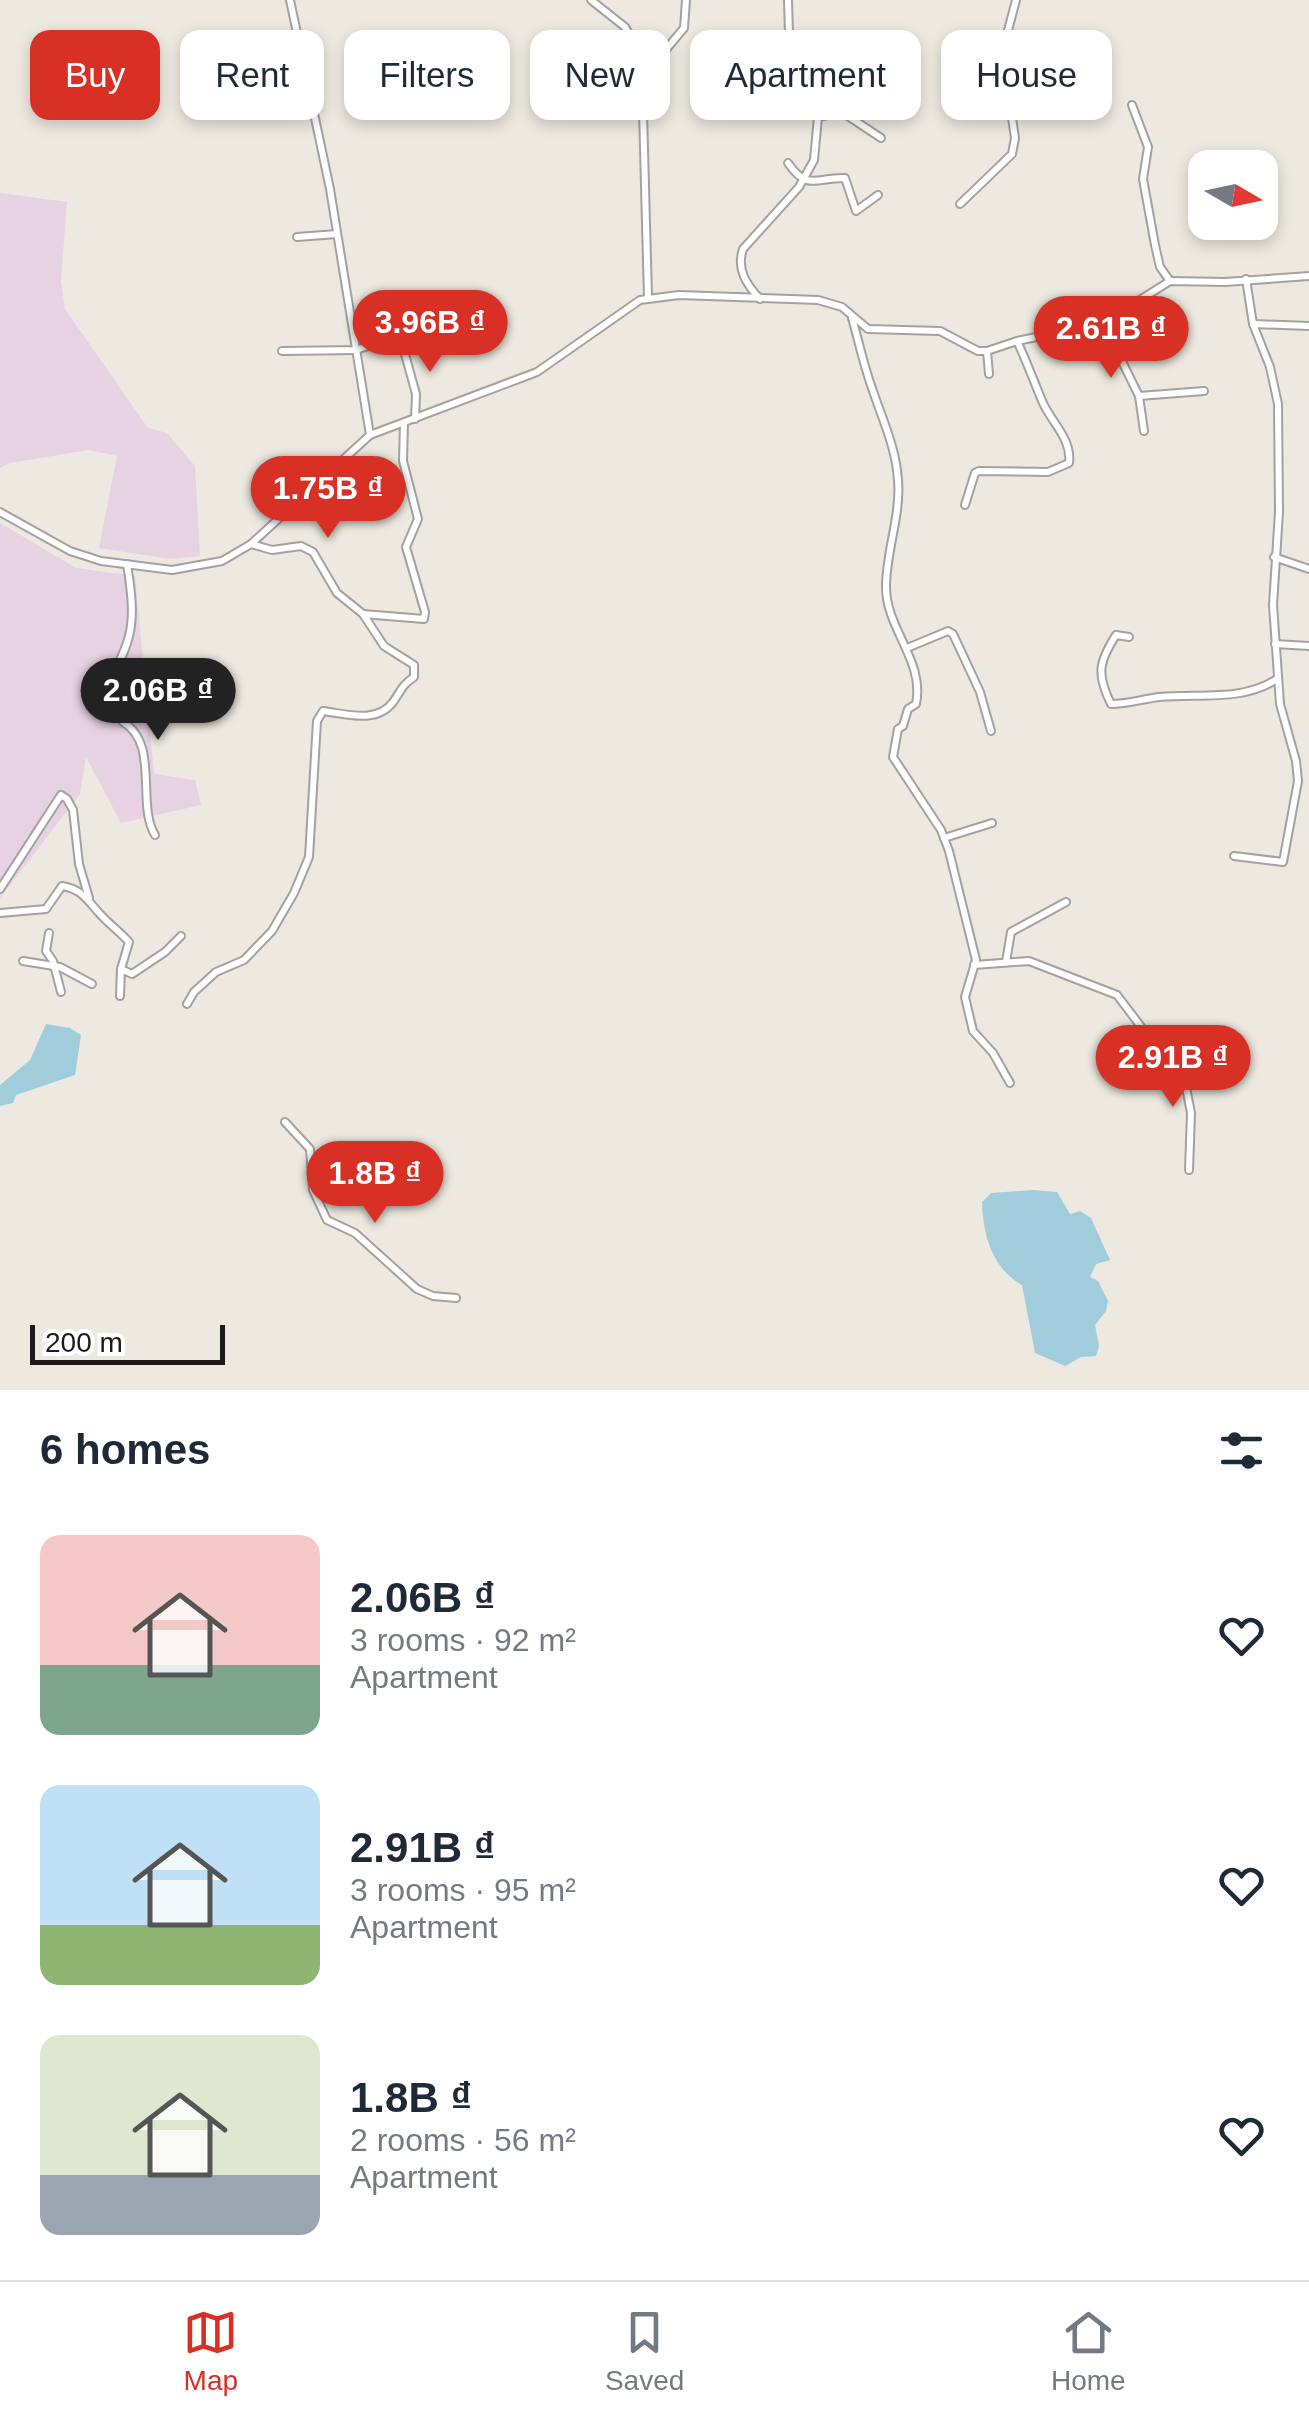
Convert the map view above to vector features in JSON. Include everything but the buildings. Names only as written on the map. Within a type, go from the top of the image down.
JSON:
[{"type":"street","points":[[290,0],[315,108],[370,435]]},
{"type":"street","points":[[591,0],[628,30]]},
{"type":"street","points":[[670,45],[684,28],[686,0]]},
{"type":"street","points":[[788,0],[789,30]]},
{"type":"street","points":[[960,204],[1012,154],[1016,138],[1004,64],[1016,0]]},
{"type":"street","points":[[1132,105],[1148,146],[1143,179],[1155,245],[1160,266],[1170,281]]},
{"type":"street","points":[[643,120],[648,298]]},
{"type":"street","points":[[761,300],[746,284],[740,259],[742,250],[806,179],[814,160],[818,120]]},
{"type":"street","points":[[854,120],[880,138]]},
{"type":"street","points":[[788,163],[800,178],[821,182],[845,178],[856,211],[878,195]]},
{"type":"street","points":[[297,237],[338,234]]},
{"type":"street","points":[[0,512],[70,550],[101,561],[172,570],[234,556],[370,435],[537,372],[648,298],[679,295],[818,300],[842,307],[868,329],[940,331],[987,352],[1017,341],[1102,323],[1170,281],[1309,276]]},
{"type":"street","points":[[1234,856],[1278,863],[1285,857],[1298,781],[1275,644],[1278,404],[1270,367],[1253,324],[1246,280]]},
{"type":"street","points":[[852,316],[892,441],[898,482],[886,586],[891,614],[919,689],[916,704],[908,709],[904,726],[898,730],[893,757],[944,838],[976,960],[965,997],[973,1031],[1010,1083]]},
{"type":"street","points":[[1102,323],[1139,396],[1144,431]]},
{"type":"street","points":[[282,351],[356,350],[435,324]]},
{"type":"street","points":[[1253,324],[1309,326]]},
{"type":"street","points":[[400,336],[416,394],[415,419]]},
{"type":"street","points":[[965,504],[979,471],[1048,472],[1069,463],[1071,456],[1060,428],[1044,404],[1017,341]]},
{"type":"street","points":[[987,352],[990,374]]},
{"type":"street","points":[[1139,396],[1204,390]]},
{"type":"street","points":[[363,614],[424,619],[406,547],[418,518],[403,461],[404,422]]},
{"type":"street","points":[[188,1004],[194,992],[216,972],[244,960],[272,931],[294,893],[309,857],[317,721],[323,712],[380,714],[394,701],[399,688],[414,678],[414,665],[384,646],[363,614],[337,593],[313,552],[301,546],[272,550],[251,544]]},
{"type":"street","points":[[1274,557],[1309,569]]},
{"type":"street","points":[[104,690],[133,629],[127,564]]},
{"type":"street","points":[[906,648],[948,631],[953,634],[980,692],[992,731]]},
{"type":"street","points":[[1129,637],[1116,636],[1102,658],[1100,669],[1111,704],[1160,697],[1245,694],[1278,678]]},
{"type":"street","points":[[1275,644],[1309,646]]},
{"type":"street","points":[[118,666],[123,722],[131,727],[139,744],[148,783],[149,826],[155,835]]},
{"type":"street","points":[[0,890],[62,796],[68,799],[89,898],[130,942],[121,969],[120,996]]},
{"type":"street","points":[[944,838],[992,823]]},
{"type":"street","points":[[0,913],[46,909],[62,886],[74,888],[89,898]]},
{"type":"street","points":[[1006,962],[1011,932],[1066,902]]},
{"type":"street","points":[[49,932],[46,950],[61,992]]},
{"type":"street","points":[[121,969],[132,974],[181,936]]},
{"type":"street","points":[[23,961],[60,966],[92,984]]},
{"type":"street","points":[[974,965],[1028,961],[1116,994],[1142,1028],[1178,1062],[1190,1098],[1189,1170]]},
{"type":"street","points":[[285,1122],[310,1148],[313,1190],[327,1220],[355,1233],[417,1289],[433,1296],[456,1298]]},
{"type":"shaded area","points":[[0,193],[67,202],[61,281],[65,309],[148,428],[167,433],[195,466],[200,556],[170,559],[99,548],[117,456],[89,450],[0,468]]},
{"type":"shaded area","points":[[0,523],[76,568],[135,576],[154,774],[195,780],[201,805],[121,823],[86,757],[80,794],[0,898]]},
{"type":"water","points":[[46,1024],[70,1028],[81,1035],[75,1075],[16,1095],[13,1103],[0,1106],[0,1085],[30,1060]]},
{"type":"water","points":[[1057,1192],[1070,1214],[1080,1211],[1091,1218],[1110,1260],[1096,1264],[1090,1277],[1098,1281],[1108,1301],[1106,1311],[1095,1325],[1099,1346],[1096,1356],[1081,1357],[1065,1366],[1035,1353],[1022,1285],[996,1260],[984,1226],[982,1202],[991,1193]]}]
